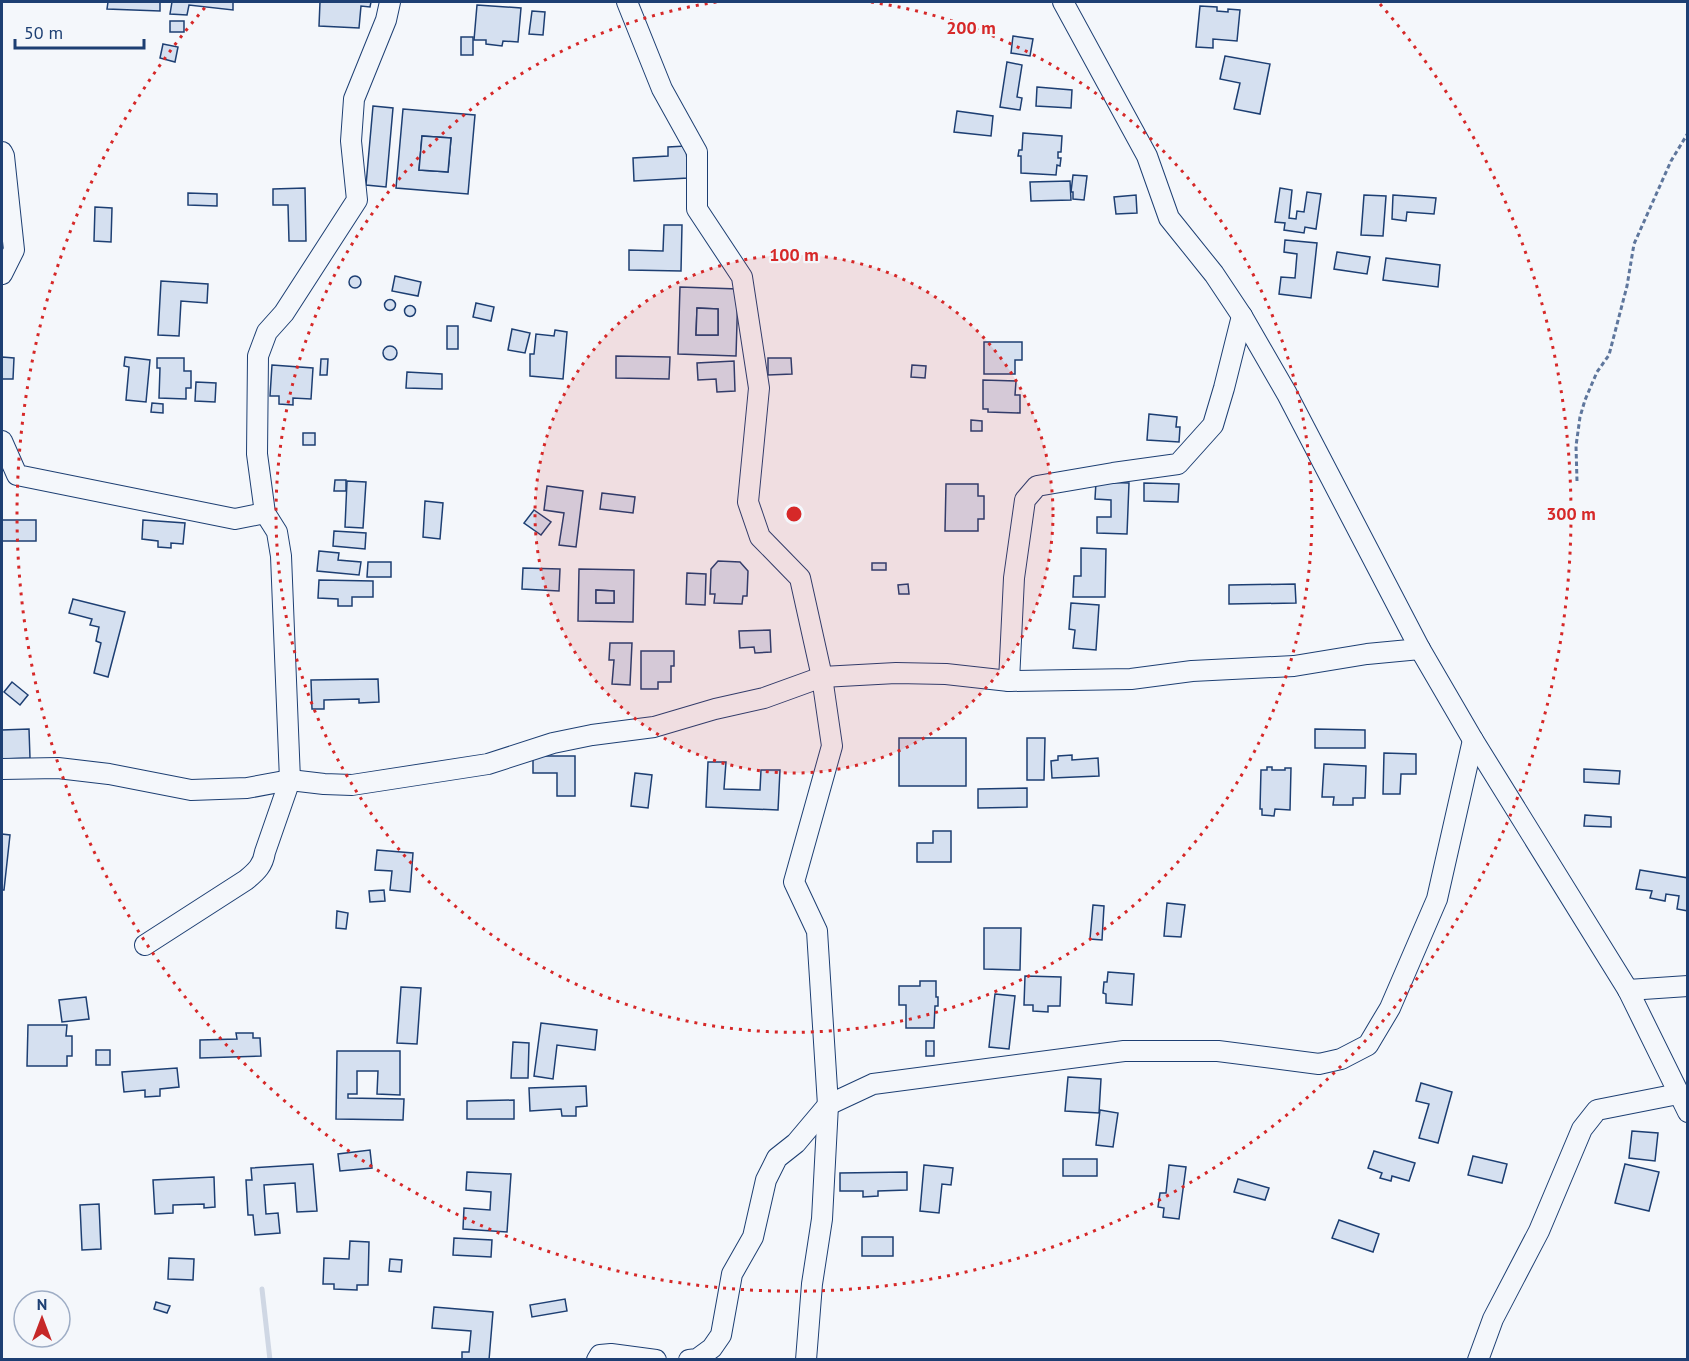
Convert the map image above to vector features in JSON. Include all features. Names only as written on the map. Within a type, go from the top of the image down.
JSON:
[{"type":"street","points":[[145,945],[256,872],[263,863],[290,780],[281,556],[277,532],[265,513],[257,454],[258,356],[267,332],[284,313],[357,200],[351,141],[354,99],[386,20],[390,2]]},
{"type":"street","points":[[627,2],[662,89],[697,152],[697,209],[741,277],[759,388],[748,502],[760,537],[800,578],[822,677],[832,746],[794,882],[817,931],[828,1105],[822,1219],[812,1284],[806,1359]]},
{"type":"street","points":[[1063,2],[1147,156],[1169,218],[1214,274],[1242,316],[1287,394],[1420,649],[1473,740],[1628,990],[1688,1112]]},
{"type":"street","points":[[2,152],[14,250],[2,274]]},
{"type":"street","points":[[1009,681],[1014,578],[1025,500],[1037,486],[1178,464],[1213,425],[1242,316]]},
{"type":"street","points":[[2,441],[9,472],[235,519],[265,513]]},
{"type":"street","points":[[2,769],[58,768],[110,774],[191,790],[247,788],[290,780],[352,785],[488,764],[592,735],[654,727],[715,709],[764,698],[822,677],[896,673],[936,674],[1009,681],[1131,679],[1192,671],[1294,666],[1367,654],[1420,649]]},
{"type":"street","points":[[689,1359],[697,1359],[712,1348],[721,1335],[732,1274],[753,1237],[766,1180],[777,1158],[796,1143],[828,1105],[873,1084],[1124,1051],[1218,1051],[1319,1064],[1341,1059],[1368,1045],[1390,1008],[1437,899],[1473,740]]},
{"type":"street","points":[[1628,990],[1688,986]]},
{"type":"street","points":[[1478,1359],[1493,1319],[1539,1231],[1582,1129],[1597,1110],[1678,1094]]},
{"type":"street","points":[[597,1359],[600,1356],[611,1354],[656,1359]]},
{"type":"path","points":[[1577,481],[1576,446],[1580,417],[1598,372],[1609,355],[1627,286],[1634,244],[1671,161],[1688,133]]},
{"type":"building","points":[[108,2],[160,2],[160,11],[107,9]]},
{"type":"building","points":[[172,2],[233,2],[233,10],[189,5],[187,15],[170,14]]},
{"type":"building","points":[[320,2],[371,2],[370,7],[361,6],[359,28],[319,26]]},
{"type":"building","points":[[477,5],[521,8],[518,42],[503,41],[502,46],[486,44],[486,40],[474,40]]},
{"type":"building","points":[[1200,6],[1217,7],[1217,11],[1240,10],[1237,41],[1213,39],[1213,48],[1196,47]]},
{"type":"building","points":[[532,11],[545,12],[543,35],[529,34]]},
{"type":"building","points":[[170,21],[184,21],[184,32],[170,32]]},
{"type":"building","points":[[1013,36],[1033,39],[1030,56],[1011,53]]},
{"type":"building","points":[[461,37],[473,37],[473,55],[461,55]]},
{"type":"building","points":[[163,44],[178,47],[175,62],[160,58]]},
{"type":"building","points":[[1225,56],[1270,64],[1260,114],[1234,109],[1240,83],[1220,79]]},
{"type":"building","points":[[1007,62],[1022,65],[1017,97],[1022,98],[1020,110],[1000,107]]},
{"type":"building","points":[[1037,87],[1072,90],[1071,108],[1036,106]]},
{"type":"building","points":[[373,106],[393,108],[386,187],[366,185]]},
{"type":"building","points":[[403,109],[475,115],[468,194],[396,188]],"holes":[[[422,136],[451,138],[448,172],[419,170]]]},
{"type":"building","points":[[957,111],[993,116],[991,136],[954,132]]},
{"type":"building","points":[[1023,133],[1062,136],[1061,152],[1058,152],[1058,158],[1061,158],[1060,166],[1057,165],[1056,175],[1021,173],[1021,156],[1018,156],[1019,150],[1022,150]]},
{"type":"building","points":[[422,136],[451,138],[448,172],[419,170]]},
{"type":"building","points":[[686,146],[688,178],[634,181],[633,158],[668,156],[668,147]]},
{"type":"building","points":[[1073,175],[1087,176],[1084,200],[1073,199],[1073,192],[1071,192]]},
{"type":"building","points":[[1070,181],[1071,200],[1031,201],[1030,182]]},
{"type":"building","points":[[305,188],[306,241],[289,241],[288,205],[273,205],[273,189]]},
{"type":"building","points":[[1280,188],[1292,190],[1289,218],[1296,219],[1297,211],[1304,212],[1307,192],[1321,194],[1316,229],[1305,227],[1304,233],[1284,230],[1285,223],[1275,222]]},
{"type":"building","points":[[188,193],[217,194],[217,206],[188,205]]},
{"type":"building","points":[[1136,195],[1137,213],[1116,214],[1114,197]]},
{"type":"building","points":[[1364,195],[1386,196],[1383,236],[1361,235]]},
{"type":"building","points":[[1393,195],[1436,198],[1434,214],[1407,212],[1406,221],[1392,219]]},
{"type":"building","points":[[95,207],[112,208],[111,242],[94,241]]},
{"type":"building","points":[[664,225],[682,225],[681,271],[629,270],[629,250],[663,251]]},
{"type":"building","points":[[1285,240],[1317,243],[1311,298],[1279,294],[1281,277],[1295,278],[1297,254],[1284,252]]},
{"type":"building","points":[[1337,252],[1370,257],[1367,274],[1334,269]]},
{"type":"building","points":[[1386,258],[1440,265],[1438,287],[1383,280]]},
{"type":"building","points":[[357,276],[361,282],[357,288],[353,288],[349,280]]},
{"type":"building","points":[[395,276],[421,282],[418,296],[392,291]]},
{"type":"building","points":[[161,281],[208,284],[207,303],[181,301],[179,336],[158,335]]},
{"type":"building","points":[[680,287],[738,289],[736,356],[678,354]],"holes":[[[697,308],[718,309],[718,335],[696,335]]]},
{"type":"building","points":[[390,300],[394,301],[394,309],[390,310],[386,309],[385,305],[386,301]]},
{"type":"building","points":[[476,303],[494,307],[491,321],[473,317]]},
{"type":"building","points":[[410,306],[414,307],[414,315],[410,316],[406,315],[405,311],[406,307]]},
{"type":"building","points":[[697,308],[718,309],[718,335],[696,335]]},
{"type":"building","points":[[447,326],[458,326],[458,349],[447,349]]},
{"type":"building","points":[[512,329],[530,333],[525,353],[508,350]]},
{"type":"building","points":[[555,330],[567,332],[563,379],[530,376],[530,354],[534,354],[536,334],[554,336]]},
{"type":"building","points":[[984,342],[1022,342],[1022,360],[1015,360],[1015,374],[984,374]]},
{"type":"building","points":[[390,346],[395,348],[397,353],[395,358],[390,360],[385,358],[383,353],[385,348]]},
{"type":"building","points":[[616,356],[670,357],[669,379],[616,378]]},
{"type":"building","points":[[2,357],[14,358],[13,379],[2,379]]},
{"type":"building","points":[[125,357],[150,360],[146,402],[126,400],[129,367],[124,366]]},
{"type":"building","points":[[157,358],[184,358],[184,371],[191,371],[191,388],[186,388],[186,399],[159,398],[160,368],[157,368]]},
{"type":"building","points":[[768,358],[791,358],[792,374],[768,375]]},
{"type":"building","points":[[321,359],[328,359],[327,375],[320,375]]},
{"type":"building","points":[[734,361],[735,391],[717,392],[716,379],[698,380],[697,363]]},
{"type":"building","points":[[272,365],[313,368],[311,399],[293,398],[293,405],[279,404],[279,396],[270,396]]},
{"type":"building","points":[[912,365],[926,366],[925,378],[911,377]]},
{"type":"building","points":[[407,372],[442,374],[442,389],[406,388]]},
{"type":"building","points":[[983,380],[1016,381],[1015,395],[1020,395],[1020,413],[988,412],[988,409],[983,409]]},
{"type":"building","points":[[196,382],[216,383],[215,402],[195,401]]},
{"type":"building","points":[[152,403],[163,404],[163,413],[151,412]]},
{"type":"building","points":[[1149,414],[1177,417],[1176,427],[1180,427],[1179,442],[1147,440]]},
{"type":"building","points":[[971,420],[982,421],[982,431],[971,431]]},
{"type":"building","points":[[303,433],[315,433],[315,445],[303,445]]},
{"type":"building","points":[[335,480],[346,480],[346,491],[334,491]]},
{"type":"building","points":[[347,481],[366,482],[363,528],[345,527]]},
{"type":"building","points":[[1096,482],[1129,483],[1127,534],[1097,533],[1097,517],[1111,517],[1111,500],[1095,499]]},
{"type":"building","points":[[1144,483],[1179,484],[1178,502],[1144,501]]},
{"type":"building","points":[[946,484],[978,484],[978,496],[984,496],[984,519],[978,519],[978,531],[945,531]]},
{"type":"building","points":[[547,486],[583,491],[576,547],[559,545],[564,513],[544,510]]},
{"type":"building","points":[[602,493],[635,497],[633,513],[600,509]]},
{"type":"building","points":[[425,501],[443,503],[440,539],[423,537]]},
{"type":"building","points":[[534,510],[551,522],[541,535],[524,523]]},
{"type":"building","points":[[2,520],[36,520],[36,541],[2,541]]},
{"type":"building","points":[[143,520],[185,523],[183,544],[171,543],[171,548],[158,547],[158,541],[142,539]]},
{"type":"building","points":[[334,531],[366,533],[365,549],[333,546]]},
{"type":"building","points":[[1081,548],[1106,549],[1105,597],[1073,597],[1074,576],[1081,576]]},
{"type":"building","points":[[319,551],[339,553],[338,560],[361,562],[359,575],[317,571]]},
{"type":"building","points":[[718,561],[740,562],[748,571],[747,596],[743,596],[742,604],[714,603],[715,594],[710,594],[711,569]]},
{"type":"building","points":[[368,562],[391,562],[391,577],[367,577]]},
{"type":"building","points":[[872,563],[886,563],[886,570],[872,570]]},
{"type":"building","points":[[523,568],[560,569],[559,591],[522,589]]},
{"type":"building","points":[[579,569],[634,570],[633,622],[578,621]],"holes":[[[596,590],[614,591],[614,603],[596,603]]]},
{"type":"building","points":[[687,573],[706,574],[705,605],[686,604]]},
{"type":"building","points":[[319,580],[373,581],[373,597],[352,597],[352,606],[338,606],[338,599],[318,598]]},
{"type":"building","points":[[908,584],[909,594],[899,594],[898,585]]},
{"type":"building","points":[[1295,584],[1296,603],[1229,604],[1229,585]]},
{"type":"building","points":[[596,590],[614,591],[614,603],[596,603]]},
{"type":"building","points":[[73,599],[125,612],[108,677],[94,673],[101,643],[96,641],[99,627],[90,625],[92,619],[69,613]]},
{"type":"building","points":[[1071,603],[1099,605],[1096,650],[1073,648],[1075,630],[1069,629]]},
{"type":"building","points":[[770,630],[771,652],[755,653],[754,647],[740,648],[739,631]]},
{"type":"building","points":[[610,643],[632,643],[630,685],[612,684],[614,660],[609,660]]},
{"type":"building","points":[[641,651],[674,651],[671,682],[658,682],[658,689],[641,689]]},
{"type":"building","points":[[378,679],[379,702],[359,703],[359,699],[324,700],[324,709],[312,709],[311,680]]},
{"type":"building","points":[[12,682],[28,695],[20,705],[4,692]]},
{"type":"building","points":[[29,729],[30,758],[2,759],[2,730]]},
{"type":"building","points":[[1315,729],[1365,730],[1365,748],[1315,748]]},
{"type":"building","points":[[899,738],[966,738],[966,786],[899,786]]},
{"type":"building","points":[[1027,738],[1045,738],[1044,780],[1027,780]]},
{"type":"building","points":[[1384,753],[1416,754],[1416,774],[1401,774],[1400,794],[1383,794]]},
{"type":"building","points":[[1072,755],[1072,760],[1098,758],[1099,776],[1052,778],[1051,761],[1058,760],[1058,756]]},
{"type":"building","points":[[533,756],[575,756],[575,796],[557,796],[557,773],[533,773]]},
{"type":"building","points":[[708,762],[726,762],[724,789],[760,790],[761,770],[780,770],[778,810],[706,807]]},
{"type":"building","points":[[1324,764],[1366,766],[1365,798],[1353,798],[1353,805],[1333,805],[1334,797],[1322,797]]},
{"type":"building","points":[[1267,767],[1272,767],[1272,770],[1291,768],[1290,810],[1275,809],[1274,816],[1262,815],[1262,809],[1260,809],[1261,770],[1267,770]]},
{"type":"building","points":[[1584,769],[1620,771],[1619,784],[1584,782]]},
{"type":"building","points":[[635,773],[652,775],[648,808],[631,806]]},
{"type":"building","points":[[1027,788],[1027,807],[978,808],[978,789]]},
{"type":"building","points":[[1585,815],[1611,817],[1611,827],[1584,826]]},
{"type":"building","points":[[933,831],[951,831],[951,862],[917,862],[917,843],[933,843]]},
{"type":"building","points":[[2,834],[10,835],[4,890],[2,890]]},
{"type":"building","points":[[377,850],[413,853],[410,892],[390,890],[392,871],[375,870]]},
{"type":"building","points":[[1640,870],[1688,878],[1688,911],[1677,909],[1679,896],[1666,894],[1665,901],[1650,898],[1652,891],[1636,889]]},
{"type":"building","points":[[384,890],[385,901],[370,902],[369,891]]},
{"type":"building","points":[[1167,903],[1185,905],[1181,937],[1164,936]]},
{"type":"building","points":[[1093,905],[1104,906],[1102,940],[1090,939]]},
{"type":"building","points":[[337,911],[348,913],[346,929],[336,928]]},
{"type":"building","points":[[984,928],[1021,928],[1020,970],[984,969]]},
{"type":"building","points":[[1108,972],[1134,974],[1132,1005],[1106,1003],[1106,994],[1103,993]]},
{"type":"building","points":[[1025,976],[1061,977],[1060,1006],[1048,1006],[1048,1012],[1033,1011],[1033,1005],[1024,1005]]},
{"type":"building","points":[[920,981],[936,981],[938,1006],[935,1006],[934,1028],[906,1028],[906,1005],[899,1005],[899,986],[920,986]]},
{"type":"building","points":[[401,987],[421,988],[417,1044],[397,1043]]},
{"type":"building","points":[[995,994],[1015,996],[1009,1049],[989,1047]]},
{"type":"building","points":[[86,997],[89,1019],[62,1022],[59,1000]]},
{"type":"building","points":[[541,1023],[597,1030],[595,1050],[557,1045],[553,1079],[534,1076]]},
{"type":"building","points":[[28,1025],[67,1025],[66,1036],[72,1036],[72,1056],[67,1056],[67,1066],[27,1066]]},
{"type":"building","points":[[236,1033],[253,1033],[253,1038],[260,1038],[261,1056],[200,1058],[200,1040],[237,1039]]},
{"type":"building","points":[[926,1041],[934,1041],[934,1056],[926,1056]]},
{"type":"building","points":[[513,1042],[529,1043],[528,1078],[511,1078]]},
{"type":"building","points":[[96,1050],[110,1050],[110,1065],[96,1065]]},
{"type":"building","points":[[337,1051],[400,1051],[400,1095],[377,1094],[378,1071],[357,1071],[357,1094],[348,1094],[348,1098],[404,1099],[403,1120],[336,1119]]},
{"type":"building","points":[[177,1068],[179,1087],[160,1089],[160,1096],[145,1097],[145,1090],[124,1092],[122,1072]]},
{"type":"building","points":[[1068,1077],[1101,1079],[1099,1113],[1065,1111]]},
{"type":"building","points":[[1421,1083],[1452,1092],[1438,1143],[1419,1138],[1429,1104],[1416,1101]]},
{"type":"building","points":[[586,1086],[587,1106],[576,1107],[576,1116],[562,1116],[561,1109],[530,1111],[529,1088]]},
{"type":"building","points":[[514,1100],[514,1119],[467,1119],[467,1101]]},
{"type":"building","points":[[1100,1110],[1118,1113],[1113,1147],[1096,1145]]},
{"type":"building","points":[[1632,1131],[1658,1133],[1655,1161],[1629,1158]]},
{"type":"building","points":[[370,1150],[372,1168],[340,1171],[338,1154]]},
{"type":"building","points":[[1374,1151],[1415,1163],[1409,1181],[1392,1176],[1391,1181],[1380,1178],[1382,1173],[1368,1168]]},
{"type":"building","points":[[1473,1156],[1507,1164],[1502,1183],[1468,1175]]},
{"type":"building","points":[[1063,1159],[1097,1159],[1097,1176],[1063,1176]]},
{"type":"building","points":[[313,1164],[317,1211],[297,1212],[295,1183],[264,1185],[266,1214],[278,1213],[280,1233],[255,1235],[253,1215],[248,1215],[246,1180],[252,1180],[251,1168]]},
{"type":"building","points":[[1625,1164],[1659,1172],[1649,1211],[1615,1203]]},
{"type":"building","points":[[924,1165],[953,1168],[951,1185],[942,1184],[939,1213],[920,1211]]},
{"type":"building","points":[[1169,1165],[1186,1167],[1179,1219],[1163,1217],[1164,1208],[1158,1207],[1160,1193],[1166,1193]]},
{"type":"building","points":[[467,1172],[511,1174],[507,1232],[463,1229],[464,1208],[490,1210],[491,1192],[466,1190]]},
{"type":"building","points":[[907,1172],[907,1190],[878,1191],[878,1196],[863,1197],[863,1191],[840,1191],[840,1173]]},
{"type":"building","points":[[214,1177],[215,1207],[204,1208],[204,1204],[173,1205],[173,1213],[155,1214],[153,1180]]},
{"type":"building","points":[[1238,1179],[1269,1188],[1265,1200],[1234,1192]]},
{"type":"building","points":[[99,1204],[101,1249],[82,1250],[80,1205]]},
{"type":"building","points":[[1339,1220],[1379,1234],[1373,1252],[1332,1238]]},
{"type":"building","points":[[862,1237],[893,1237],[893,1256],[862,1256]]},
{"type":"building","points":[[454,1238],[492,1240],[491,1257],[453,1255]]},
{"type":"building","points":[[350,1241],[369,1242],[368,1285],[357,1285],[357,1290],[334,1289],[334,1284],[323,1284],[324,1258],[349,1259]]},
{"type":"building","points":[[169,1258],[194,1259],[193,1280],[168,1279]]},
{"type":"building","points":[[390,1259],[402,1260],[401,1272],[389,1271]]},
{"type":"building","points":[[565,1299],[567,1311],[532,1317],[530,1305]]},
{"type":"building","points":[[156,1302],[170,1306],[167,1313],[154,1309]]},
{"type":"building","points":[[434,1307],[493,1312],[489,1360],[462,1360],[462,1352],[469,1352],[471,1331],[432,1328]]},
{"type":"waterway","points":[[262,1289],[270,1360]]}]
